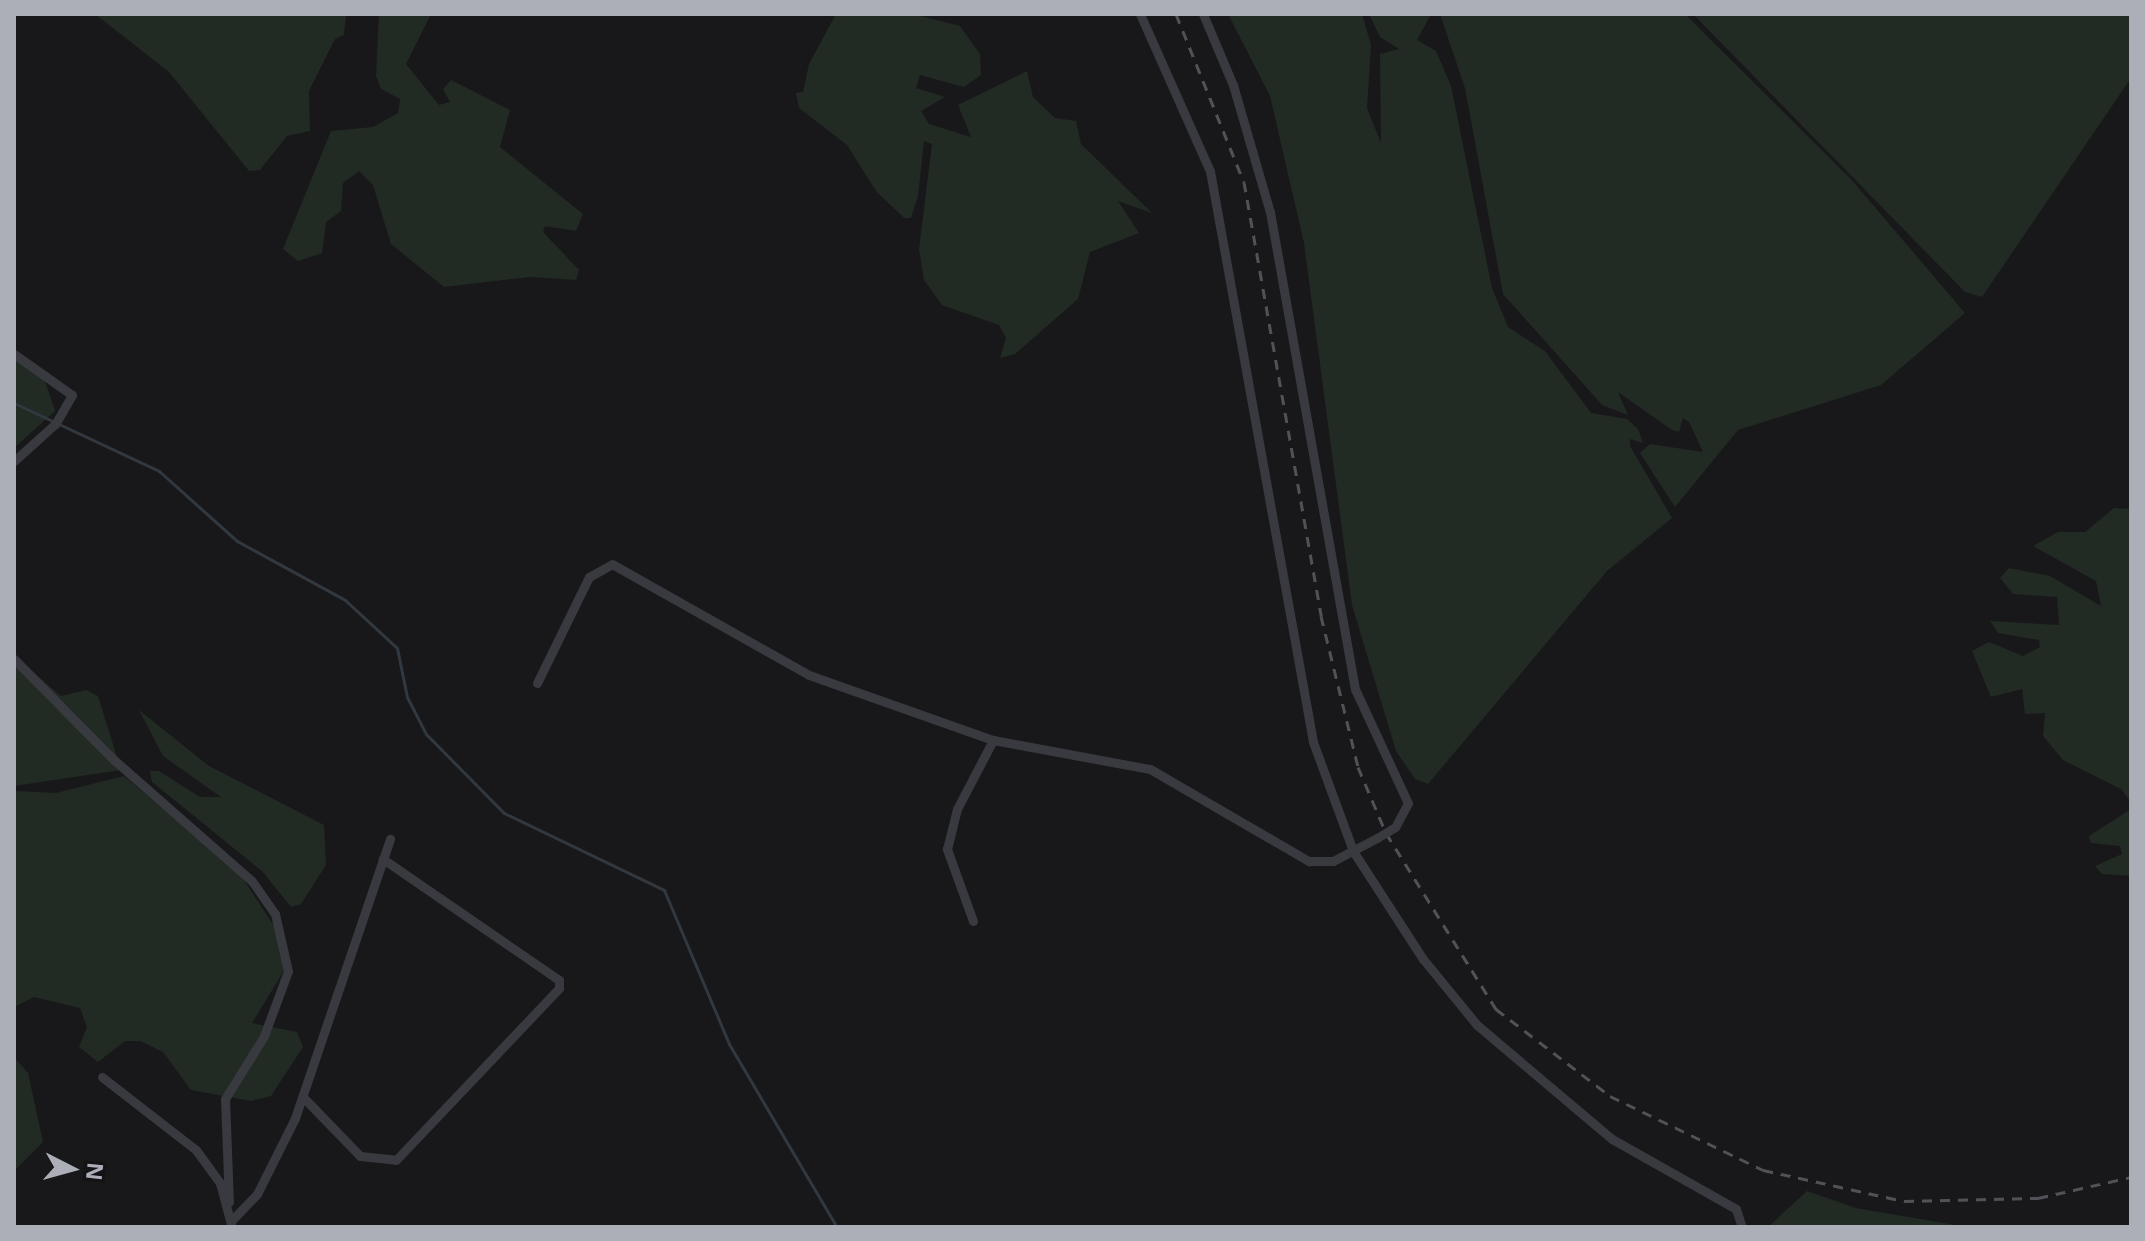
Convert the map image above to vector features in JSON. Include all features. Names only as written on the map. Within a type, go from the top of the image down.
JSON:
[{"type":"street","points":[[1140,14],[1210,171],[1313,742],[1353,851],[1423,959],[1477,1025],[1612,1139],[1736,1209],[1742,1227]]},
{"type":"street","points":[[537,683],[589,577],[612,564],[809,675],[993,740],[1150,769],[1309,861],[1353,851],[1395,827],[1408,803],[1355,689],[1270,212],[1233,85],[1203,14]]},
{"type":"street","points":[[14,354],[72,395],[55,424],[14,461]]},
{"type":"street","points":[[14,659],[113,759],[252,881],[275,914],[288,971],[264,1036],[225,1099],[231,1224]]},
{"type":"street","points":[[973,921],[947,849],[957,809],[993,740]]},
{"type":"street","points":[[231,1224],[257,1194],[303,1097],[390,839]]},
{"type":"street","points":[[303,1097],[360,1156],[396,1160],[559,988],[559,980],[383,859]]},
{"type":"street","points":[[102,1077],[196,1150],[229,1202]]},
{"type":"shaded area","points":[[95,14],[346,14],[344,35],[335,39],[309,91],[310,131],[287,136],[260,170],[249,171],[169,72]]},
{"type":"shaded area","points":[[379,14],[431,14],[406,64],[439,105],[450,102],[443,89],[451,80],[510,110],[500,147],[583,214],[576,231],[545,226],[543,232],[579,270],[576,280],[530,277],[444,287],[391,244],[373,185],[359,171],[343,183],[341,211],[326,222],[322,253],[298,261],[283,249],[331,131],[373,127],[398,113],[400,99],[381,89],[376,76]]},
{"type":"shaded area","points":[[836,14],[912,14],[960,26],[980,54],[981,75],[964,87],[920,75],[916,88],[945,97],[921,111],[929,124],[971,137],[958,105],[1027,71],[1033,97],[1055,118],[1076,121],[1081,144],[1152,213],[1118,201],[1139,233],[1090,252],[1078,299],[1015,354],[1000,358],[1006,338],[999,325],[942,305],[924,280],[919,249],[932,144],[924,141],[918,196],[911,218],[904,218],[876,191],[847,145],[799,108],[796,93],[803,92],[809,64]]},
{"type":"shaded area","points":[[1228,14],[1362,14],[1371,45],[1367,108],[1381,143],[1380,54],[1399,49],[1380,37],[1369,14],[1431,14],[1417,40],[1436,51],[1451,86],[1492,288],[1508,327],[1545,351],[1591,413],[1627,419],[1638,429],[1643,443],[1630,439],[1630,446],[1672,518],[1607,571],[1428,784],[1415,779],[1396,751],[1352,605],[1304,243],[1270,96]]},
{"type":"shaded area","points":[[1440,14],[1685,14],[1850,178],[1965,313],[1881,385],[1738,430],[1675,507],[1640,453],[1650,444],[1703,452],[1689,422],[1683,418],[1679,432],[1672,430],[1618,392],[1628,415],[1602,405],[1503,294],[1465,88]]},
{"type":"shaded area","points":[[1693,14],[2131,14],[2131,78],[1982,297],[1965,292]]},
{"type":"shaded area","points":[[14,357],[45,381],[55,411],[14,448]]},
{"type":"shaded area","points":[[2114,508],[2131,509],[2131,802],[2121,789],[2063,760],[2043,736],[2045,713],[2025,714],[2022,689],[1991,697],[1972,651],[1989,642],[2023,656],[2040,647],[2039,640],[1998,633],[1990,621],[2059,625],[2057,597],[2013,594],[2000,578],[2009,568],[2050,576],[2101,606],[2096,581],[2033,546],[2058,532],[2085,532]]},
{"type":"shaded area","points":[[14,656],[61,696],[86,690],[98,696],[121,770],[14,786]]},
{"type":"shaded area","points":[[139,710],[209,766],[324,825],[326,865],[301,904],[291,907],[263,872],[152,782],[150,771],[159,771],[200,797],[221,797],[163,756]]},
{"type":"shaded area","points":[[124,776],[240,874],[276,929],[288,964],[252,1023],[297,1032],[303,1047],[271,1096],[251,1101],[191,1090],[163,1052],[140,1041],[125,1041],[98,1062],[79,1047],[87,1027],[80,1008],[34,997],[14,1007],[14,791],[56,793]]},
{"type":"shaded area","points":[[2131,809],[2131,876],[2102,874],[2095,866],[2122,854],[2120,846],[2091,843],[2089,836]]},
{"type":"shaded area","points":[[14,1057],[28,1073],[43,1142],[14,1171]]},
{"type":"shaded area","points":[[1807,1191],[1856,1208],[1967,1227],[1768,1227]]},
{"type":"waterway","points":[[14,403],[159,471],[237,541],[345,600],[397,648],[407,697],[426,734],[504,813],[664,890],[729,1044],[837,1227]]},
{"type":"railway","points":[[1176,14],[1244,182],[1321,616],[1358,767],[1386,833],[1496,1009],[1610,1096],[1763,1170],[1904,1201],[2038,1198],[2131,1177]]}]
